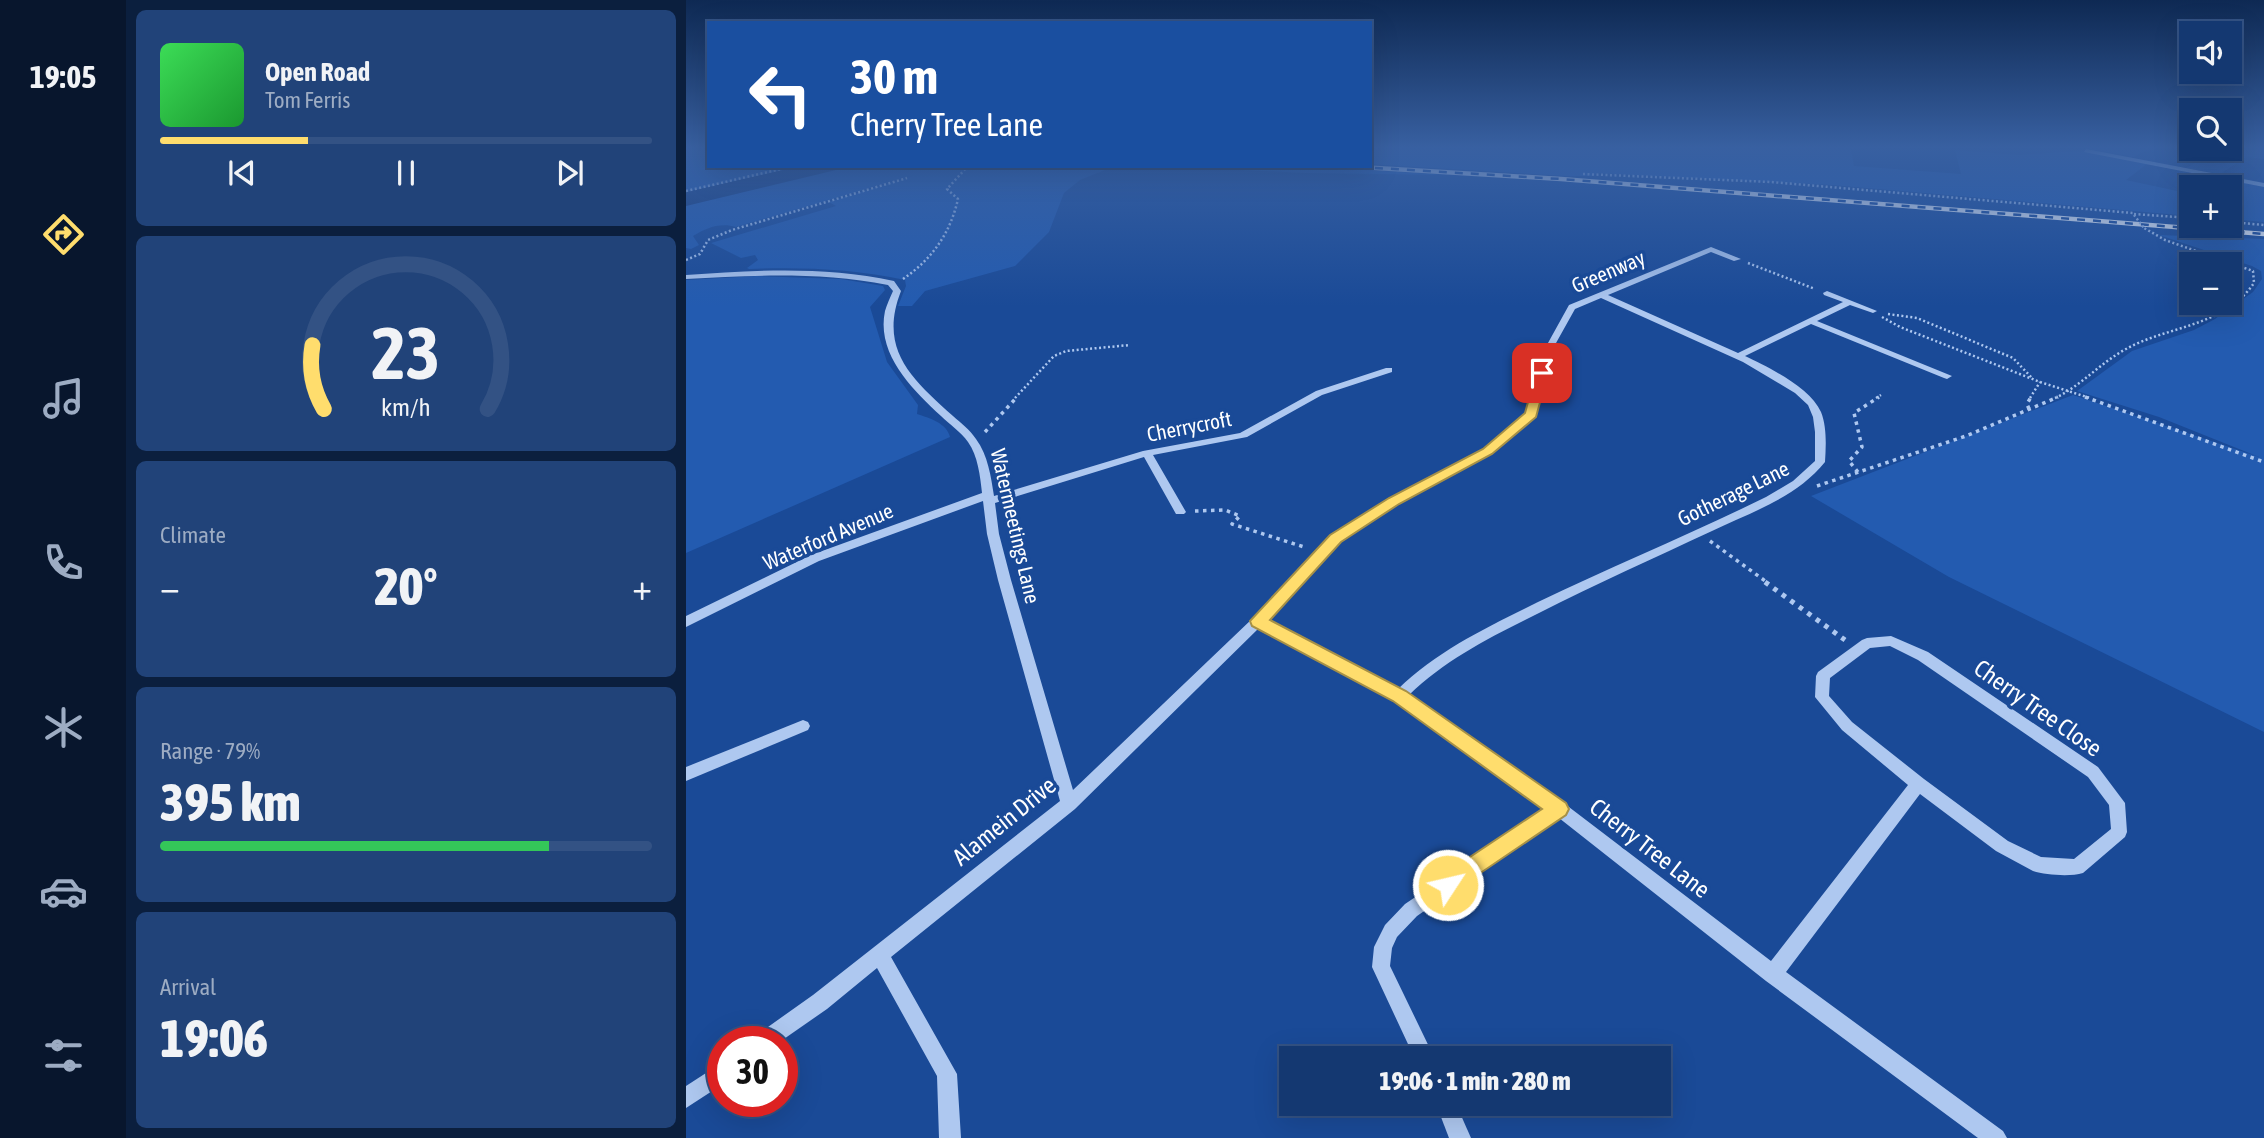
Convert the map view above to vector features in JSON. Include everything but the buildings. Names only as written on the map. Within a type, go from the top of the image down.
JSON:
[{"type":"street","name":"Greenway","points":[[1258,621],[1335,538],[1394,501],[1488,452],[1531,415],[1547,352],[1572,307],[1711,249],[1737,259]]},
{"type":"street","points":[[686,277],[774,271],[844,275],[891,283]]},
{"type":"street","name":"Watermeetings Lane","points":[[891,283],[897,291],[892,300],[889,331],[892,355],[917,389],[972,439],[985,471],[995,544],[1069,804]]},
{"type":"street","points":[[1827,293],[1873,311]]},
{"type":"street","name":"Gotherage Lane","points":[[1399,696],[1446,655],[1804,480],[1820,462],[1819,425],[1814,407],[1792,385],[1601,295]]},
{"type":"street","points":[[1737,357],[1849,302]]},
{"type":"street","points":[[1811,321],[1947,376]]},
{"type":"street","name":"Cherrycroft","points":[[988,498],[1147,453],[1243,435],[1319,393],[1389,370]]},
{"type":"street","points":[[1147,453],[1180,512]]},
{"type":"street","name":"Waterford Avenue","points":[[686,622],[815,558],[946,508],[988,498]]},
{"type":"street","name":"Alamein Drive","points":[[786,1026],[1069,804],[1258,621]]},
{"type":"street","name":"Cherry Tree Lane","points":[[1258,621],[1399,696],[1559,809],[1773,974],[1996,1138]]},
{"type":"street","name":"Cherry Tree Close","points":[[1891,641],[1923,656],[2093,772],[2117,803],[2119,832],[2077,866],[2039,865],[2002,846],[1918,784],[1847,726],[1822,697],[1823,676],[1867,643],[1891,641]]},
{"type":"street","points":[[687,771],[803,726]]},
{"type":"street","points":[[1773,974],[1918,784]]},
{"type":"street","points":[[1418,1046],[1381,967],[1383,947],[1387,939],[1411,911],[1559,809]]},
{"type":"street","points":[[880,955],[947,1074],[950,1138]]},
{"type":"street","points":[[686,1098],[707,1083]]},
{"type":"street","points":[[1451,1116],[1460,1138]]},
{"type":"path","points":[[686,260],[700,254],[708,240],[732,230],[831,200]]},
{"type":"path","points":[[891,283],[920,268],[939,247],[955,218],[958,200]]},
{"type":"path","points":[[1976,200],[2179,217]]},
{"type":"path","points":[[1804,480],[1818,486],[1825,485],[2029,409],[2068,392],[2122,351],[2200,322],[2229,306],[2253,286],[2255,275],[2245,266],[2156,236],[2144,228],[2134,214]]},
{"type":"path","points":[[2242,223],[2264,225]]},
{"type":"path","points":[[1737,259],[1827,293]]},
{"type":"path","points":[[1873,311],[1900,327],[2033,380],[2126,410],[2264,462]]},
{"type":"path","points":[[1873,311],[1917,318],[2013,358],[2033,380]]},
{"type":"path","points":[[972,439],[997,421],[1054,356],[1066,351],[1130,345]]},
{"type":"path","points":[[2029,409],[2027,404],[2040,382]]},
{"type":"path","points":[[1858,472],[1849,461],[1862,447],[1854,413],[1881,395]]},
{"type":"path","points":[[1180,512],[1225,510],[1240,516],[1231,524],[1322,553]]},
{"type":"path","points":[[1698,533],[1858,650]]},
{"type":"shaded area","points":[[702,200],[828,200],[736,227],[713,227],[693,236],[699,245],[691,249],[686,248],[686,204]]},
{"type":"shaded area","points":[[1061,200],[1049,232],[1015,266],[925,291],[912,306],[898,306],[906,286],[905,280],[827,270],[749,269],[747,268],[758,260],[755,255],[741,258],[711,243],[836,206],[829,202]]},
{"type":"shaded area","points":[[2006,200],[2179,200],[2179,215]]},
{"type":"shaded area","points":[[2242,200],[2264,200],[2264,222],[2242,220]]},
{"type":"shaded area","points":[[2159,235],[2179,236],[2179,238],[2264,239],[2264,732],[1949,577],[1811,496],[2073,395],[2259,457],[2159,417],[2077,391],[2132,351],[2194,330],[2221,315],[2242,315],[2242,300],[2253,292],[2262,279],[2261,271],[2242,263],[2242,252],[2210,252]]},
{"type":"shaded area","points":[[757,276],[841,279],[883,286],[885,290],[870,307],[887,362],[918,405],[917,414],[941,425],[950,437],[686,553],[686,280]]},
{"type":"railway","points":[[1831,200],[2264,234]]},
{"type":"route","points":[[1448,885],[1559,809],[1399,696],[1258,621],[1335,538],[1394,501],[1488,452],[1531,415],[1542,373]]}]
